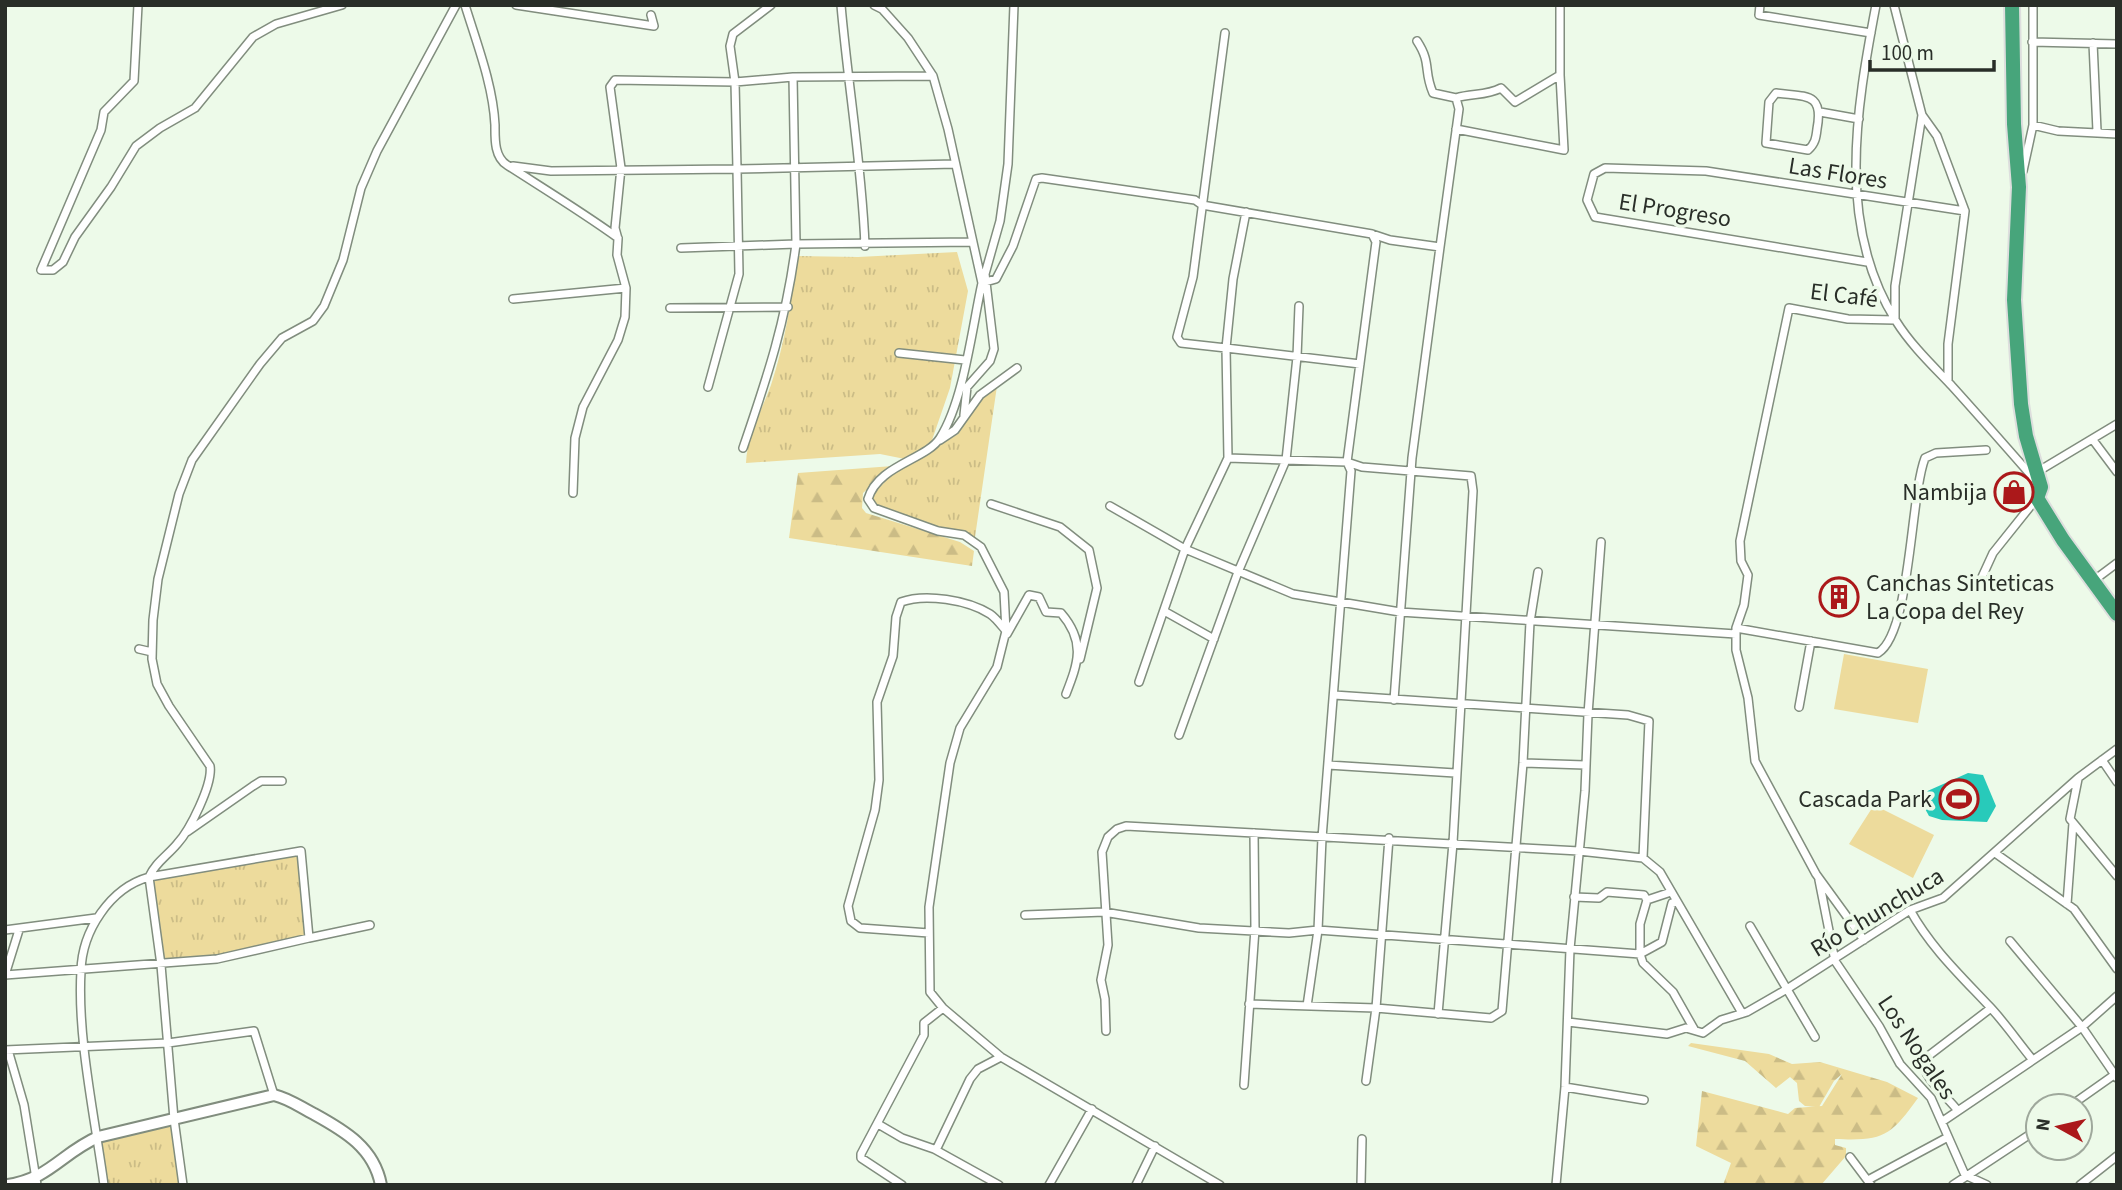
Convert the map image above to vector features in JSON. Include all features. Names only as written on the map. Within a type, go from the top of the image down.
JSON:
[{"type":"highway","points":[[2012,5],[2014,124],[2019,187],[2014,300],[2025,436],[2037,472],[2039,492],[2093,581],[2117,614]]},
{"type":"street","points":[[138,5],[134,80],[104,112],[101,130],[41,270],[53,270],[63,262],[75,237],[136,146],[200,103],[253,37],[276,24],[342,5]]},
{"type":"street","points":[[183,1185],[174,1119],[162,965],[149,877],[154,867],[179,842],[207,794],[212,778],[210,766],[158,684],[152,652],[158,579],[179,494],[192,460],[260,364],[282,338],[313,321],[324,306],[343,260],[361,188],[377,151],[456,5]]},
{"type":"street","points":[[466,5],[493,103],[495,143],[508,166],[551,171],[621,168],[860,168],[955,164]]},
{"type":"street","points":[[516,5],[654,26],[651,15]]},
{"type":"street","points":[[708,387],[740,274],[735,82],[730,47],[733,34],[771,5]]},
{"type":"street","points":[[841,5],[847,77],[860,168],[865,246]]},
{"type":"street","points":[[874,5],[908,37],[933,76],[985,283],[965,360],[963,381],[939,441]]},
{"type":"street","points":[[964,415],[967,387],[986,366],[994,349],[985,274],[1000,221],[1008,163],[1014,5]]},
{"type":"street","points":[[1456,129],[1564,150],[1560,5]]},
{"type":"street","points":[[1760,5],[1759,15],[1871,33]]},
{"type":"street","points":[[1876,5],[1859,119],[1855,195],[1867,261],[1895,320],[2039,492],[1993,553],[1982,577]]},
{"type":"street","points":[[1894,5],[1922,115],[1895,286],[1895,320]]},
{"type":"street","points":[[2019,187],[2033,125],[2033,5]]},
{"type":"street","points":[[1225,33],[1193,277],[1177,337],[1181,343],[1360,363]]},
{"type":"street","points":[[1417,41],[1428,58],[1427,79],[1433,93],[1456,98],[1470,93],[1490,94],[1501,88],[1515,102],[1560,75]]},
{"type":"street","points":[[2032,42],[2117,44]]},
{"type":"street","points":[[2093,43],[2097,131]]},
{"type":"street","points":[[573,493],[575,438],[580,417],[618,340],[625,317],[626,288],[617,255],[618,239],[615,228],[621,168],[610,87],[615,80],[735,82],[793,77],[933,76]]},
{"type":"street","points":[[743,448],[778,349],[788,307],[796,244],[793,77]]},
{"type":"street","points":[[1776,93],[1810,97],[1817,102],[1820,112],[1815,142],[1808,150],[1771,144],[1764,139],[1769,102],[1776,93]]},
{"type":"street","points":[[1394,700],[1412,470],[1459,109],[1456,98]]},
{"type":"street","points":[[1820,112],[1859,119]]},
{"type":"street","points":[[1922,115],[1937,135],[1965,211],[1948,344],[1948,382]]},
{"type":"street","points":[[2033,125],[2058,131],[2117,134]]},
{"type":"street","points":[[513,166],[518,174],[567,201],[618,239]]},
{"type":"street","name":"El Progreso","points":[[1706,171],[1598,170],[1587,200],[1589,211],[1595,218],[1867,261]]},
{"type":"street","name":"Las Flores","points":[[1706,171],[1965,211]]},
{"type":"street","points":[[985,283],[996,279],[1013,246],[1036,178],[1195,200],[1202,205],[1440,247]]},
{"type":"street","points":[[1139,682],[1185,549],[1228,458],[1226,348],[1233,279],[1246,212]]},
{"type":"street","points":[[1307,1006],[1318,930],[1322,838],[1351,471],[1347,463],[1376,242],[1372,234]]},
{"type":"street","points":[[681,247],[740,248],[796,244],[865,246],[973,242]]},
{"type":"street","points":[[513,299],[626,288]]},
{"type":"street","points":[[1179,735],[1237,572],[1286,460],[1297,357],[1299,306]]},
{"type":"street","points":[[670,308],[788,307]]},
{"type":"street","name":"El Café","points":[[1736,631],[1744,605],[1748,575],[1741,561],[1740,541],[1788,308],[1848,319],[1895,320]]},
{"type":"street","points":[[899,353],[965,360]]},
{"type":"street","points":[[1017,368],[980,396],[955,430],[886,475],[870,493],[870,505],[938,531],[964,536],[981,547],[1004,592],[1005,634],[997,667],[960,728],[950,763],[929,907],[930,992],[943,1007],[1001,1057],[1220,1185]]},
{"type":"street","points":[[2037,472],[2117,424]]},
{"type":"street","points":[[2093,440],[2117,472]]},
{"type":"street","points":[[1111,506],[1185,549],[1237,572],[1293,594],[1342,604],[1467,618],[1736,631],[1878,653],[1886,648],[1898,617],[1917,513],[1920,471],[1925,458],[1936,453],[1986,450]]},
{"type":"street","points":[[1228,458],[1347,463],[1362,467],[1471,476],[1473,491],[1467,618],[1459,704],[1453,843],[1438,1014]]},
{"type":"street","points":[[991,504],[1060,527],[1089,550],[1097,588],[1080,659],[1066,694]]},
{"type":"street","points":[[1556,1185],[1565,1087],[1570,949],[1601,542]]},
{"type":"street","points":[[2093,581],[2117,563]]},
{"type":"street","points":[[1249,1004],[1376,1008],[1497,1017],[1503,1011],[1523,763],[1530,622],[1538,572]]},
{"type":"street","points":[[1005,634],[1024,600],[1029,595],[1039,597],[1046,612],[1061,613],[1069,622],[1080,659]]},
{"type":"street","points":[[929,933],[860,928],[851,921],[848,906],[875,810],[879,780],[877,702],[893,656],[896,617],[901,602],[914,597],[971,605],[991,615],[1005,634]]},
{"type":"street","points":[[1164,611],[1214,639]]},
{"type":"street","points":[[1736,631],[1736,650],[1748,698],[1755,761],[1818,878],[1864,940]]},
{"type":"street","points":[[1799,707],[1811,641]]},
{"type":"street","points":[[139,649],[152,652]]},
{"type":"street","points":[[1334,695],[1628,715],[1649,721],[1643,858]]},
{"type":"street","name":"Río Chunchuca","points":[[1568,1022],[1667,1034],[1683,1028],[1705,1033],[1721,1020],[1742,1013],[1835,961],[1910,910],[1942,898],[2078,778],[2117,749]]},
{"type":"street","points":[[2102,760],[2117,782]]},
{"type":"street","points":[[1523,763],[1585,765]]},
{"type":"street","points":[[1328,765],[1455,773]]},
{"type":"street","points":[[2078,778],[2069,812],[2073,822],[2117,876]]},
{"type":"street","points":[[183,834],[261,781],[282,781]]},
{"type":"street","points":[[2067,904],[2073,822]]},
{"type":"street","points":[[1106,1031],[1105,999],[1101,980],[1108,945],[1102,852],[1108,837],[1117,829],[1185,827],[1322,838],[1389,838],[1579,850],[1643,858],[1660,872],[1742,1013]]},
{"type":"street","points":[[1244,1085],[1255,929],[1254,834]]},
{"type":"street","points":[[1366,1081],[1376,1008],[1389,838]]},
{"type":"street","points":[[104,1185],[85,1046],[80,969],[96,918],[126,887],[149,877],[301,851],[309,938]]},
{"type":"street","points":[[1995,853],[2074,909],[2117,969]]},
{"type":"street","points":[[1818,878],[1835,961]]},
{"type":"street","points":[[1574,897],[1599,898],[1607,892],[1644,894],[1647,900],[1640,924],[1640,954],[1643,963],[1673,992],[1693,1029]]},
{"type":"street","points":[[1647,900],[1671,892]]},
{"type":"street","points":[[1025,915],[1104,912],[1177,926],[1289,933],[1318,930],[1640,954],[1662,942],[1672,903],[1678,902]]},
{"type":"street","points":[[1910,910],[1920,928],[1958,975],[1991,1008],[2032,1059]]},
{"type":"street","points":[[5,930],[96,918]]},
{"type":"street","points":[[19,930],[5,975],[217,959],[370,925]]},
{"type":"street","points":[[1750,926],[1815,1037]]},
{"type":"street","points":[[2010,941],[2082,1027],[2115,1076],[2091,1092]]},
{"type":"street","name":"Los Nogales","points":[[1835,961],[1880,1026],[1900,1064],[1931,1098],[1968,1185]]},
{"type":"street","points":[[1943,1121],[2082,1027],[2117,996]]},
{"type":"street","points":[[902,1185],[861,1158],[924,1035],[924,1023],[943,1007]]},
{"type":"street","points":[[1958,1111],[1948,1096],[1927,1076],[1923,1060],[1991,1008]]},
{"type":"street","points":[[37,1182],[24,1105],[7,1050],[168,1043],[254,1031],[274,1095]]},
{"type":"street","points":[[936,1150],[970,1079],[978,1069],[1001,1057]]},
{"type":"street","points":[[1565,1087],[1644,1100]]},
{"type":"street","points":[[8,1185],[37,1182],[81,1145],[98,1137],[274,1095],[295,1102],[341,1128],[373,1162],[381,1185]]},
{"type":"street","points":[[1049,1185],[1092,1109]]},
{"type":"street","points":[[878,1124],[902,1138],[936,1150],[999,1185]]},
{"type":"street","points":[[1850,1157],[1869,1182],[1948,1137]]},
{"type":"street","points":[[1361,1185],[1362,1139]]},
{"type":"street","points":[[1953,1185],[2024,1139]]},
{"type":"street","points":[[1136,1185],[1155,1146]]},
{"type":"street","points":[[2080,1185],[2117,1156]]},
{"type":"street","points":[[1965,1175],[1987,1185]]},
{"type":"green space","points":[[957,252],[968,291],[950,388],[931,443],[905,459],[880,454],[746,463],[752,433],[780,353],[796,256],[858,257]]},
{"type":"green space","points":[[997,386],[974,544],[965,537],[873,509],[869,499],[892,474],[958,434],[981,399]]},
{"type":"green space","points":[[893,466],[863,493],[862,508],[866,513],[960,542],[974,551],[972,566],[789,538],[798,473]]},
{"type":"green space","points":[[1844,654],[1928,669],[1918,723],[1834,709]]},
{"type":"green space","points":[[1874,805],[1934,835],[1913,878],[1849,844]]},
{"type":"green space","points":[[298,854],[306,937],[215,957],[163,962],[152,879]]},
{"type":"green space","points":[[1691,1043],[1769,1054],[1792,1064],[1820,1062],[1887,1082],[1918,1098],[1900,1121],[1884,1134],[1864,1139],[1835,1139],[1835,1145],[1846,1148],[1846,1156],[1821,1185],[1723,1185],[1731,1163],[1696,1146],[1702,1091],[1788,1114],[1795,1108],[1814,1107],[1805,1106],[1799,1101],[1797,1083],[1790,1077],[1776,1088],[1745,1061],[1688,1046]],"holes":[[[1842,1074],[1822,1106],[1819,1106],[1834,1081]]]},
{"type":"green space","points":[[172,1121],[181,1185],[106,1185],[99,1138]]},
{"type":"water","name":"Cascada Park","points":[[1968,773],[1983,775],[1996,806],[1987,822],[1942,820],[1929,816],[1923,805],[1923,793]]},
{"type":"place","name":"Nambija","points":[[2014,492]]},
{"type":"place","name":"Canchas Sinteticas La Copa del Rey","points":[[1839,597]]},
{"type":"place","name":"Cascada Park","points":[[1959,799]]}]
